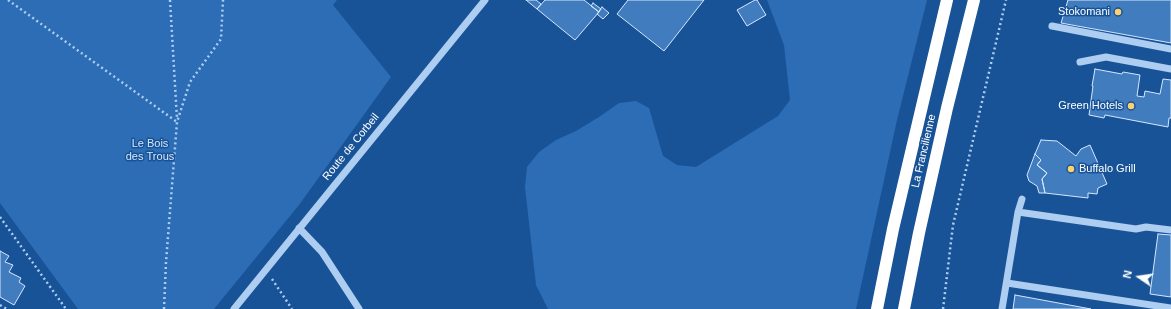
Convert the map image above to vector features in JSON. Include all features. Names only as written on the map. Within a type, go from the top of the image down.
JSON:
[{"type":"highway","name":"La Francilienne","points":[[877,309],[893,229],[947,0]]},
{"type":"highway","name":"La Francilienne","points":[[904,309],[919,233],[947,108],[974,0]]},
{"type":"street","name":"Route de Corbeil","points":[[234,309],[485,0]]},
{"type":"street","points":[[1052,26],[1171,49]]},
{"type":"street","points":[[1080,62],[1106,57],[1171,69]]},
{"type":"street","points":[[1002,309],[1018,212],[1022,199]]},
{"type":"street","points":[[1018,212],[1136,229],[1146,227],[1171,230]]},
{"type":"street","points":[[299,228],[322,252],[359,309]]},
{"type":"street","points":[[1007,283],[1171,308]]},
{"type":"path","points":[[8,0],[177,122]]},
{"type":"path","points":[[164,309],[177,122],[170,0]]},
{"type":"path","points":[[177,122],[190,82],[221,39],[223,0]]},
{"type":"path","points":[[943,309],[953,225],[1006,0]]},
{"type":"path","points":[[0,217],[66,309]]},
{"type":"path","points":[[266,270],[292,309]]},
{"type":"path","points":[[0,305],[7,309]]},
{"type":"green space","name":"Le Bois des Trous","points":[[0,0],[337,0],[333,5],[391,77],[299,205],[214,309],[78,309],[0,203]]},
{"type":"green space","points":[[767,0],[927,0],[897,120],[856,309],[548,309],[536,285],[525,187],[527,167],[539,152],[556,140],[576,131],[619,103],[636,101],[649,108],[663,156],[677,165],[696,167],[778,116],[790,100],[784,45]]},
{"type":"building","points":[[526,0],[536,0],[541,4],[537,9]]},
{"type":"building","points":[[545,0],[584,0],[599,12],[575,40],[537,9]]},
{"type":"building","points":[[628,0],[704,0],[664,51],[617,14]]},
{"type":"building","points":[[757,0],[766,15],[747,26],[737,10]]},
{"type":"building","name":"Stokomani","points":[[1068,0],[1171,0],[1171,43],[1061,23]]},
{"type":"building","points":[[593,3],[601,9],[599,12],[591,6]]},
{"type":"building","points":[[602,7],[609,13],[603,19],[597,14]]},
{"type":"building","name":"Green Hotels","points":[[1095,69],[1122,74],[1123,72],[1140,75],[1137,96],[1144,97],[1145,91],[1160,94],[1163,79],[1171,80],[1171,118],[1169,118],[1168,127],[1105,115],[1104,118],[1089,115]]},
{"type":"building","name":"Buffalo Grill","points":[[1041,140],[1057,141],[1076,156],[1081,149],[1090,145],[1107,184],[1098,188],[1097,194],[1088,193],[1088,198],[1045,193],[1042,179],[1047,173],[1037,165],[1041,160],[1035,154]]},
{"type":"building","points":[[1035,154],[1041,160],[1037,165],[1047,173],[1042,179],[1045,193],[1039,193],[1037,186],[1029,181],[1027,175]]},
{"type":"building","points":[[1158,234],[1171,235],[1171,297],[1150,294]]},
{"type":"building","points":[[0,251],[9,256],[5,262],[13,265],[9,272],[21,278],[19,282],[25,286],[14,305],[0,297]]},
{"type":"building","points":[[1015,295],[1091,309],[1013,309]]},
{"type":"place","name":"Stokomani","points":[[1118,12]]},
{"type":"place","name":"Green Hotels","points":[[1131,106]]},
{"type":"place","name":"Buffalo Grill","points":[[1071,169]]}]
